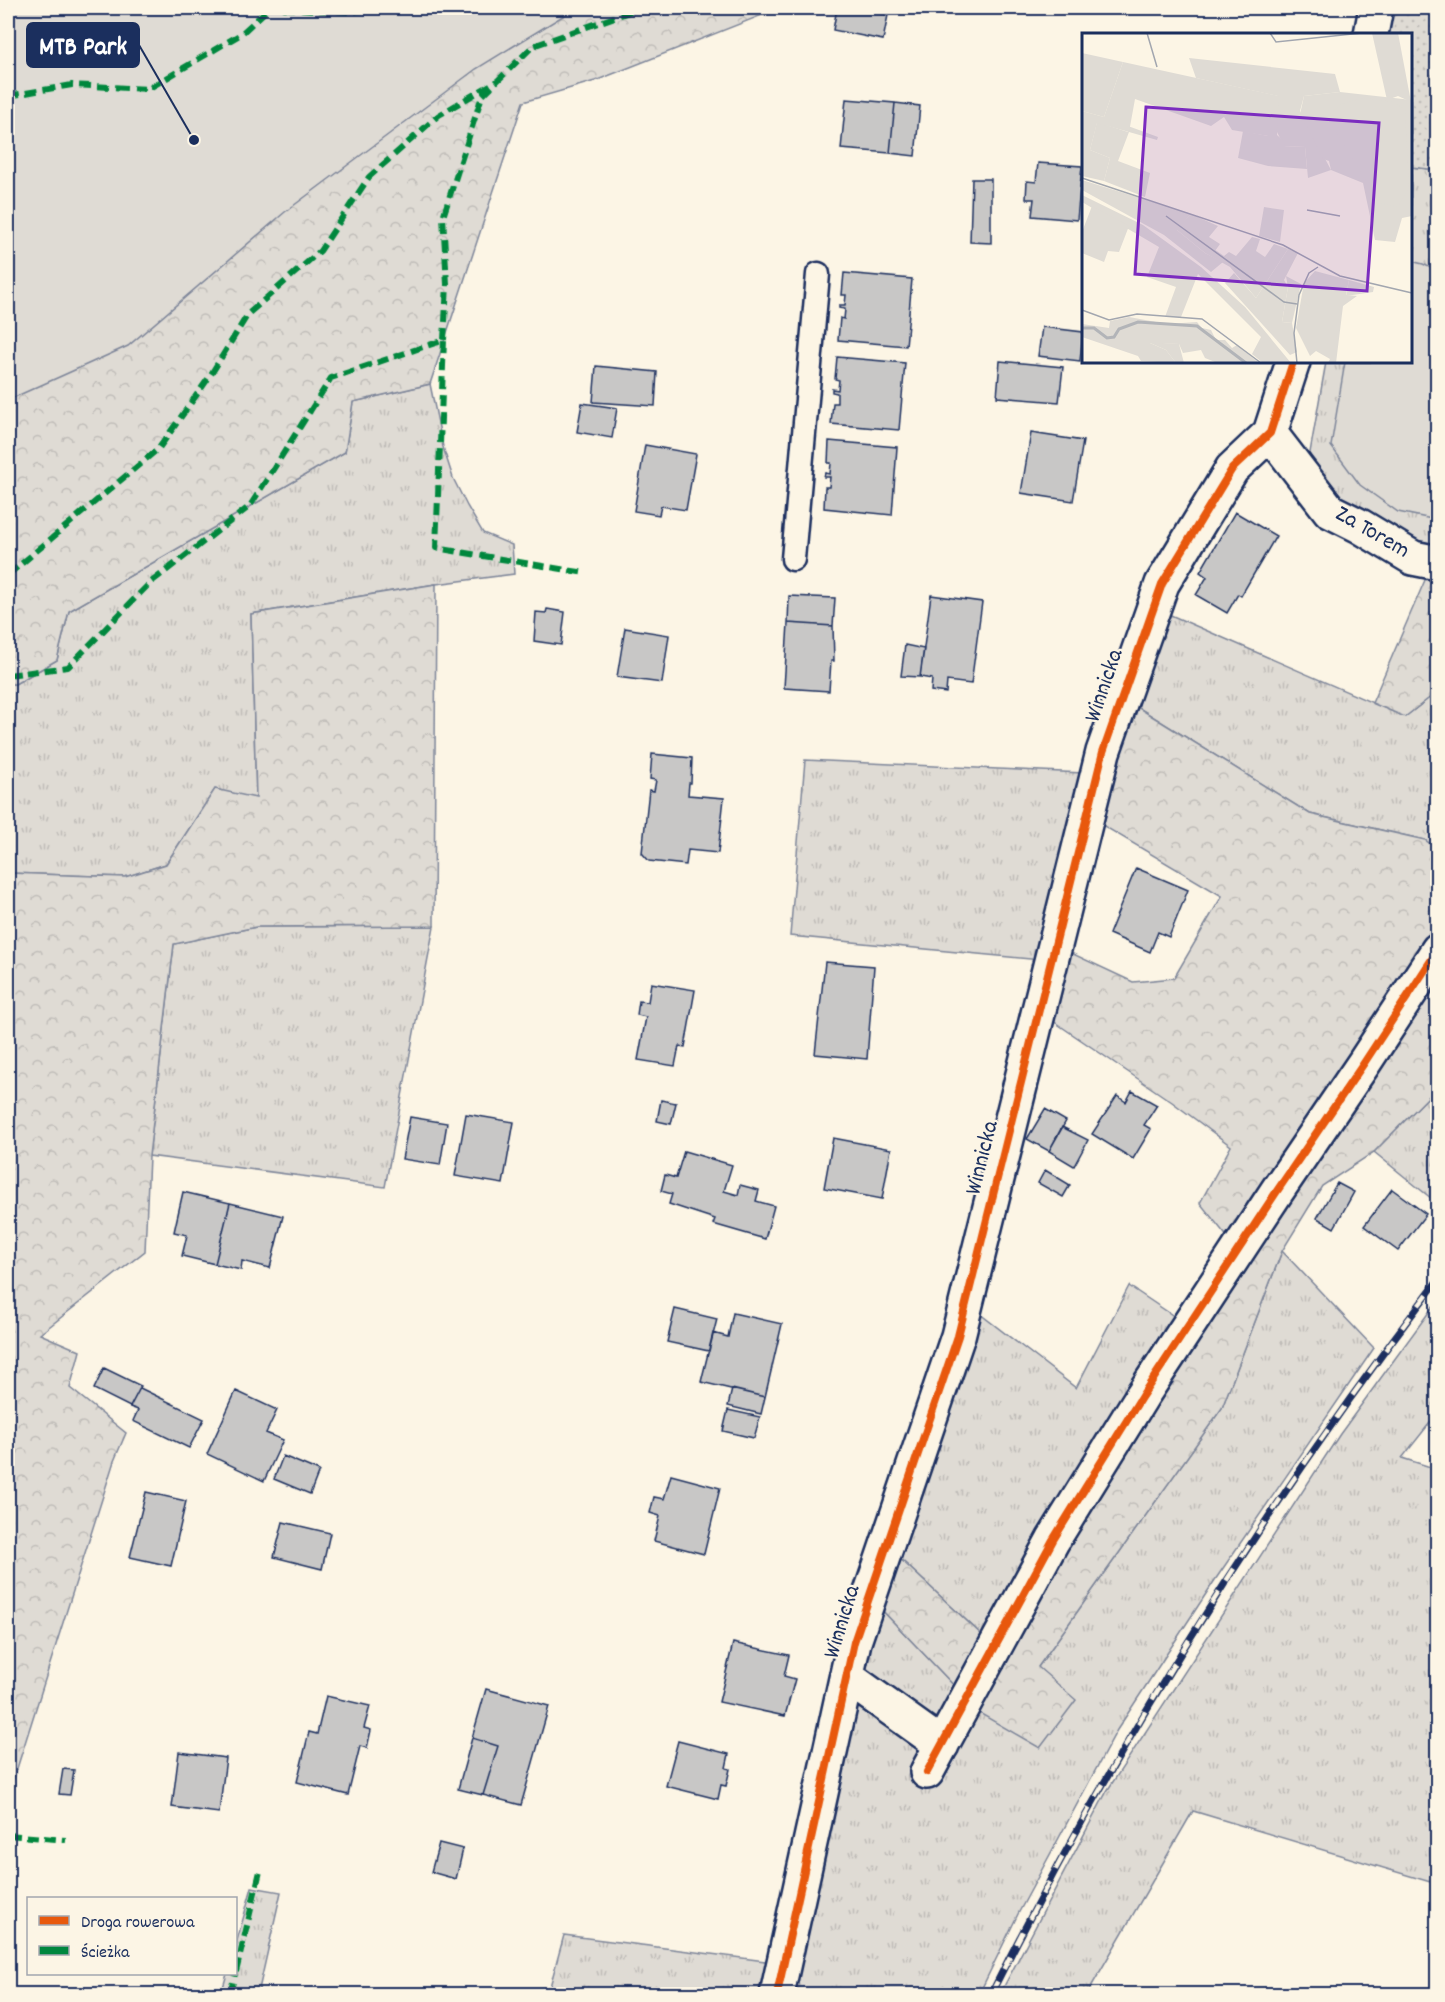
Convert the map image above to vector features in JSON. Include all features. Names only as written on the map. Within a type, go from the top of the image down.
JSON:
[{"type":"street","points":[[1371,33],[1376,8]]},
{"type":"street","name":"Winnicka","points":[[777,1995],[854,1642],[958,1336],[1103,752],[1162,584],[1232,469],[1270,433],[1293,363]]},
{"type":"street","name":"Za Torem","points":[[1270,433],[1330,511],[1413,558],[1437,563]]},
{"type":"street","points":[[847,1677],[935,1759],[1053,1540],[1142,1396],[1437,950]]},
{"type":"lane","points":[[793,560],[818,274]]},
{"type":"green space","points":[[8,8],[780,8],[595,81],[523,102],[430,384],[353,402],[345,452],[69,611],[57,660],[15,684],[8,684]]},
{"type":"green space","points":[[8,8],[576,8],[476,69],[285,212],[128,346],[8,400]]},
{"type":"green space","points":[[1393,8],[1437,8],[1437,170],[1412,167],[1412,33],[1388,33]]},
{"type":"green space","points":[[1412,167],[1437,170],[1437,549],[1413,545],[1339,503],[1309,458],[1326,363],[1412,363]]},
{"type":"green space","points":[[1412,261],[1437,271],[1437,520],[1398,512],[1360,485],[1331,446],[1345,363],[1412,363]]},
{"type":"green space","points":[[430,384],[443,447],[453,478],[483,533],[512,545],[514,574],[436,584],[251,614],[256,799],[215,789],[166,864],[125,877],[8,873],[8,684],[15,684],[57,660],[69,611],[345,452],[353,402]]},
{"type":"green space","points":[[1428,573],[1437,575],[1437,692],[1405,717],[1372,703]]},
{"type":"green space","points":[[436,584],[434,926],[256,927],[174,944],[149,1156],[145,1251],[40,1334],[80,1351],[70,1388],[126,1433],[114,1461],[8,1797],[8,873],[125,877],[166,864],[215,789],[256,798],[251,614]]},
{"type":"green space","points":[[1166,613],[1405,717],[1437,692],[1437,849],[1425,840],[1310,814],[1134,705]]},
{"type":"green space","points":[[1134,705],[1310,814],[1425,840],[1437,849],[1437,1088],[1374,1152],[1322,1186],[1282,1251],[1222,1408],[1038,1667],[1076,1700],[1040,1748],[981,1714],[881,1609],[896,1555],[996,1648],[1233,1244],[1200,1203],[1231,1146],[1172,1102],[1053,1021],[1069,952],[1133,982],[1174,978],[1222,896],[1102,825]]},
{"type":"green space","points":[[805,760],[1083,773],[1041,960],[790,936]]},
{"type":"green space","points":[[434,926],[385,1187],[149,1156],[174,944],[256,927]]},
{"type":"green space","points":[[1437,1088],[1437,1203],[1374,1152]]},
{"type":"green space","points":[[1282,1251],[1374,1348],[1215,1580],[1117,1730],[1018,1914],[979,1994],[790,1994],[845,1737],[881,1609],[981,1714],[1038,1667],[1222,1408]]},
{"type":"green space","points":[[1129,1286],[1193,1329],[996,1648],[896,1555],[980,1314],[1076,1388]]},
{"type":"green space","points":[[1437,1301],[1437,1414],[1402,1458],[1437,1469],[1437,1884],[1193,1811],[1087,1994],[1000,1994],[1107,1791],[1340,1434]]},
{"type":"green space","points":[[252,1887],[281,1892],[258,1994],[221,1994],[227,1975],[237,1975],[237,1940]]},
{"type":"green space","points":[[564,1935],[773,1962],[764,1994],[548,1994]]},
{"type":"building","points":[[837,8],[851,8],[888,15],[883,40],[833,30]]},
{"type":"building","points":[[846,99],[895,103],[890,153],[841,149]]},
{"type":"building","points":[[895,103],[920,106],[915,156],[890,153]]},
{"type":"building","points":[[1038,163],[1082,166],[1077,220],[1032,216],[1034,199],[1026,199],[1027,181],[1036,182]]},
{"type":"building","points":[[972,179],[991,179],[991,243],[970,242]]},
{"type":"building","points":[[844,273],[912,279],[906,346],[838,340],[840,318],[844,319],[845,309],[839,308],[839,305],[845,305],[846,295],[842,295]]},
{"type":"building","points":[[1042,327],[1082,332],[1080,361],[1038,356]]},
{"type":"building","points":[[837,357],[905,363],[899,430],[831,424],[833,403],[837,403],[837,393],[832,392],[832,389],[838,390],[839,380],[835,379]]},
{"type":"building","points":[[1000,361],[1063,367],[1059,402],[997,397]]},
{"type":"building","points":[[596,366],[657,372],[655,406],[593,402]]},
{"type":"building","points":[[582,403],[617,408],[612,438],[577,432]]},
{"type":"building","points":[[1031,433],[1083,441],[1073,501],[1021,493]]},
{"type":"building","points":[[829,441],[897,447],[892,515],[824,508],[825,487],[829,487],[830,477],[824,477],[825,473],[830,474]]},
{"type":"building","points":[[645,445],[696,454],[686,510],[661,506],[659,515],[634,511]]},
{"type":"building","points":[[1235,512],[1276,536],[1241,596],[1238,594],[1227,613],[1196,595],[1207,577],[1200,572]]},
{"type":"building","points":[[931,595],[982,602],[971,684],[947,681],[946,693],[931,691],[932,679],[920,677]]},
{"type":"building","points":[[789,596],[835,598],[833,626],[788,623]]},
{"type":"building","points":[[547,609],[565,612],[561,645],[534,641],[536,612],[546,613]]},
{"type":"building","points":[[788,623],[833,626],[834,661],[831,661],[829,691],[784,688]]},
{"type":"building","points":[[625,628],[669,635],[662,683],[617,677]]},
{"type":"building","points":[[905,645],[924,649],[920,677],[901,676]]},
{"type":"building","points":[[652,754],[692,758],[688,795],[724,798],[718,853],[688,850],[686,865],[649,861],[642,853],[649,790],[654,791],[656,780],[650,779]]},
{"type":"building","points":[[1136,868],[1188,890],[1169,937],[1158,932],[1150,952],[1109,934]]},
{"type":"building","points":[[825,962],[874,966],[867,1059],[815,1054]]},
{"type":"building","points":[[651,983],[695,990],[685,1047],[679,1046],[675,1066],[638,1060],[646,1017],[637,1015],[639,1001],[648,1002]]},
{"type":"building","points":[[1132,1091],[1157,1105],[1144,1125],[1151,1129],[1133,1159],[1092,1134],[1117,1096],[1126,1102]]},
{"type":"building","points":[[661,1100],[676,1103],[671,1124],[657,1121]]},
{"type":"building","points":[[1045,1109],[1066,1121],[1049,1151],[1027,1139]]},
{"type":"building","points":[[466,1114],[514,1122],[503,1184],[455,1176]]},
{"type":"building","points":[[410,1117],[447,1123],[440,1165],[402,1159]]},
{"type":"building","points":[[1062,1127],[1088,1140],[1074,1166],[1049,1151]]},
{"type":"building","points":[[833,1138],[891,1149],[882,1199],[824,1188]]},
{"type":"building","points":[[684,1151],[732,1165],[724,1191],[738,1195],[740,1185],[759,1190],[756,1201],[774,1206],[765,1239],[713,1224],[715,1219],[669,1204],[672,1194],[661,1191],[665,1175],[676,1178]]},
{"type":"building","points":[[1045,1170],[1070,1185],[1063,1197],[1038,1183]]},
{"type":"building","points":[[1337,1183],[1354,1192],[1334,1228],[1317,1218]]},
{"type":"building","points":[[1392,1189],[1426,1214],[1398,1251],[1364,1226]]},
{"type":"building","points":[[183,1192],[230,1203],[215,1264],[182,1256],[187,1235],[174,1232]]},
{"type":"building","points":[[230,1203],[283,1216],[270,1268],[242,1261],[241,1270],[215,1264]]},
{"type":"building","points":[[675,1309],[717,1319],[709,1351],[667,1342]]},
{"type":"building","points":[[733,1313],[782,1324],[765,1397],[701,1382],[713,1333],[728,1337]]},
{"type":"building","points":[[104,1368],[141,1386],[130,1407],[94,1389]]},
{"type":"building","points":[[140,1388],[204,1419],[189,1448],[133,1421],[138,1410],[130,1407]]},
{"type":"building","points":[[732,1389],[765,1397],[761,1414],[728,1406]]},
{"type":"building","points":[[236,1391],[277,1410],[266,1433],[283,1440],[264,1481],[207,1454]]},
{"type":"building","points":[[728,1410],[760,1417],[754,1438],[723,1431]]},
{"type":"building","points":[[283,1456],[319,1471],[310,1494],[274,1479]]},
{"type":"building","points":[[671,1475],[720,1488],[704,1554],[654,1541],[660,1516],[650,1513],[654,1497],[664,1499]]},
{"type":"building","points":[[146,1492],[186,1501],[171,1566],[130,1557]]},
{"type":"building","points":[[283,1522],[330,1533],[322,1569],[274,1557]]},
{"type":"building","points":[[733,1643],[789,1655],[784,1676],[795,1679],[785,1716],[719,1702]]},
{"type":"building","points":[[486,1689],[549,1706],[521,1805],[483,1795],[498,1746],[472,1738]]},
{"type":"building","points":[[326,1696],[370,1706],[364,1728],[371,1730],[367,1748],[360,1746],[348,1795],[297,1782],[309,1732],[317,1734]]},
{"type":"building","points":[[472,1738],[498,1746],[483,1795],[458,1789]]},
{"type":"building","points":[[678,1741],[729,1754],[726,1768],[730,1769],[726,1786],[721,1785],[718,1799],[666,1786]]},
{"type":"building","points":[[179,1752],[226,1758],[219,1813],[172,1807]]},
{"type":"building","points":[[63,1769],[74,1770],[70,1795],[59,1794]]},
{"type":"building","points":[[439,1843],[463,1849],[456,1879],[431,1872]]},
{"type":"railway","points":[[991,1994],[1090,1807],[1197,1626],[1313,1451],[1438,1280]]},
{"type":"marked path","points":[[8,96],[72,85],[148,89],[241,34],[269,8]]},
{"type":"marked path","points":[[283,8],[353,12],[374,8]]},
{"type":"marked path","points":[[444,340],[447,284],[443,217],[482,96],[533,46],[640,8]]},
{"type":"marked path","points":[[8,575],[159,448],[210,376],[248,314],[320,251],[369,177],[439,115],[497,81]]},
{"type":"marked path","points":[[8,675],[68,667],[150,583],[250,506],[331,378],[444,340],[436,548],[585,573]]},
{"type":"marked path","points":[[8,1835],[66,1840]]},
{"type":"marked path","points":[[237,1968],[261,1867]]},
{"type":"marked path","points":[[230,1994],[235,1975]]},
{"type":"cycle path","points":[[777,1994],[854,1642],[958,1336],[1103,752],[1162,584],[1232,469],[1270,433],[1293,363]]},
{"type":"cycle path","points":[[927,1772],[1053,1540],[1142,1396],[1438,950]]},
{"type":"place","name":"MTB Park","points":[[194,140]]}]
